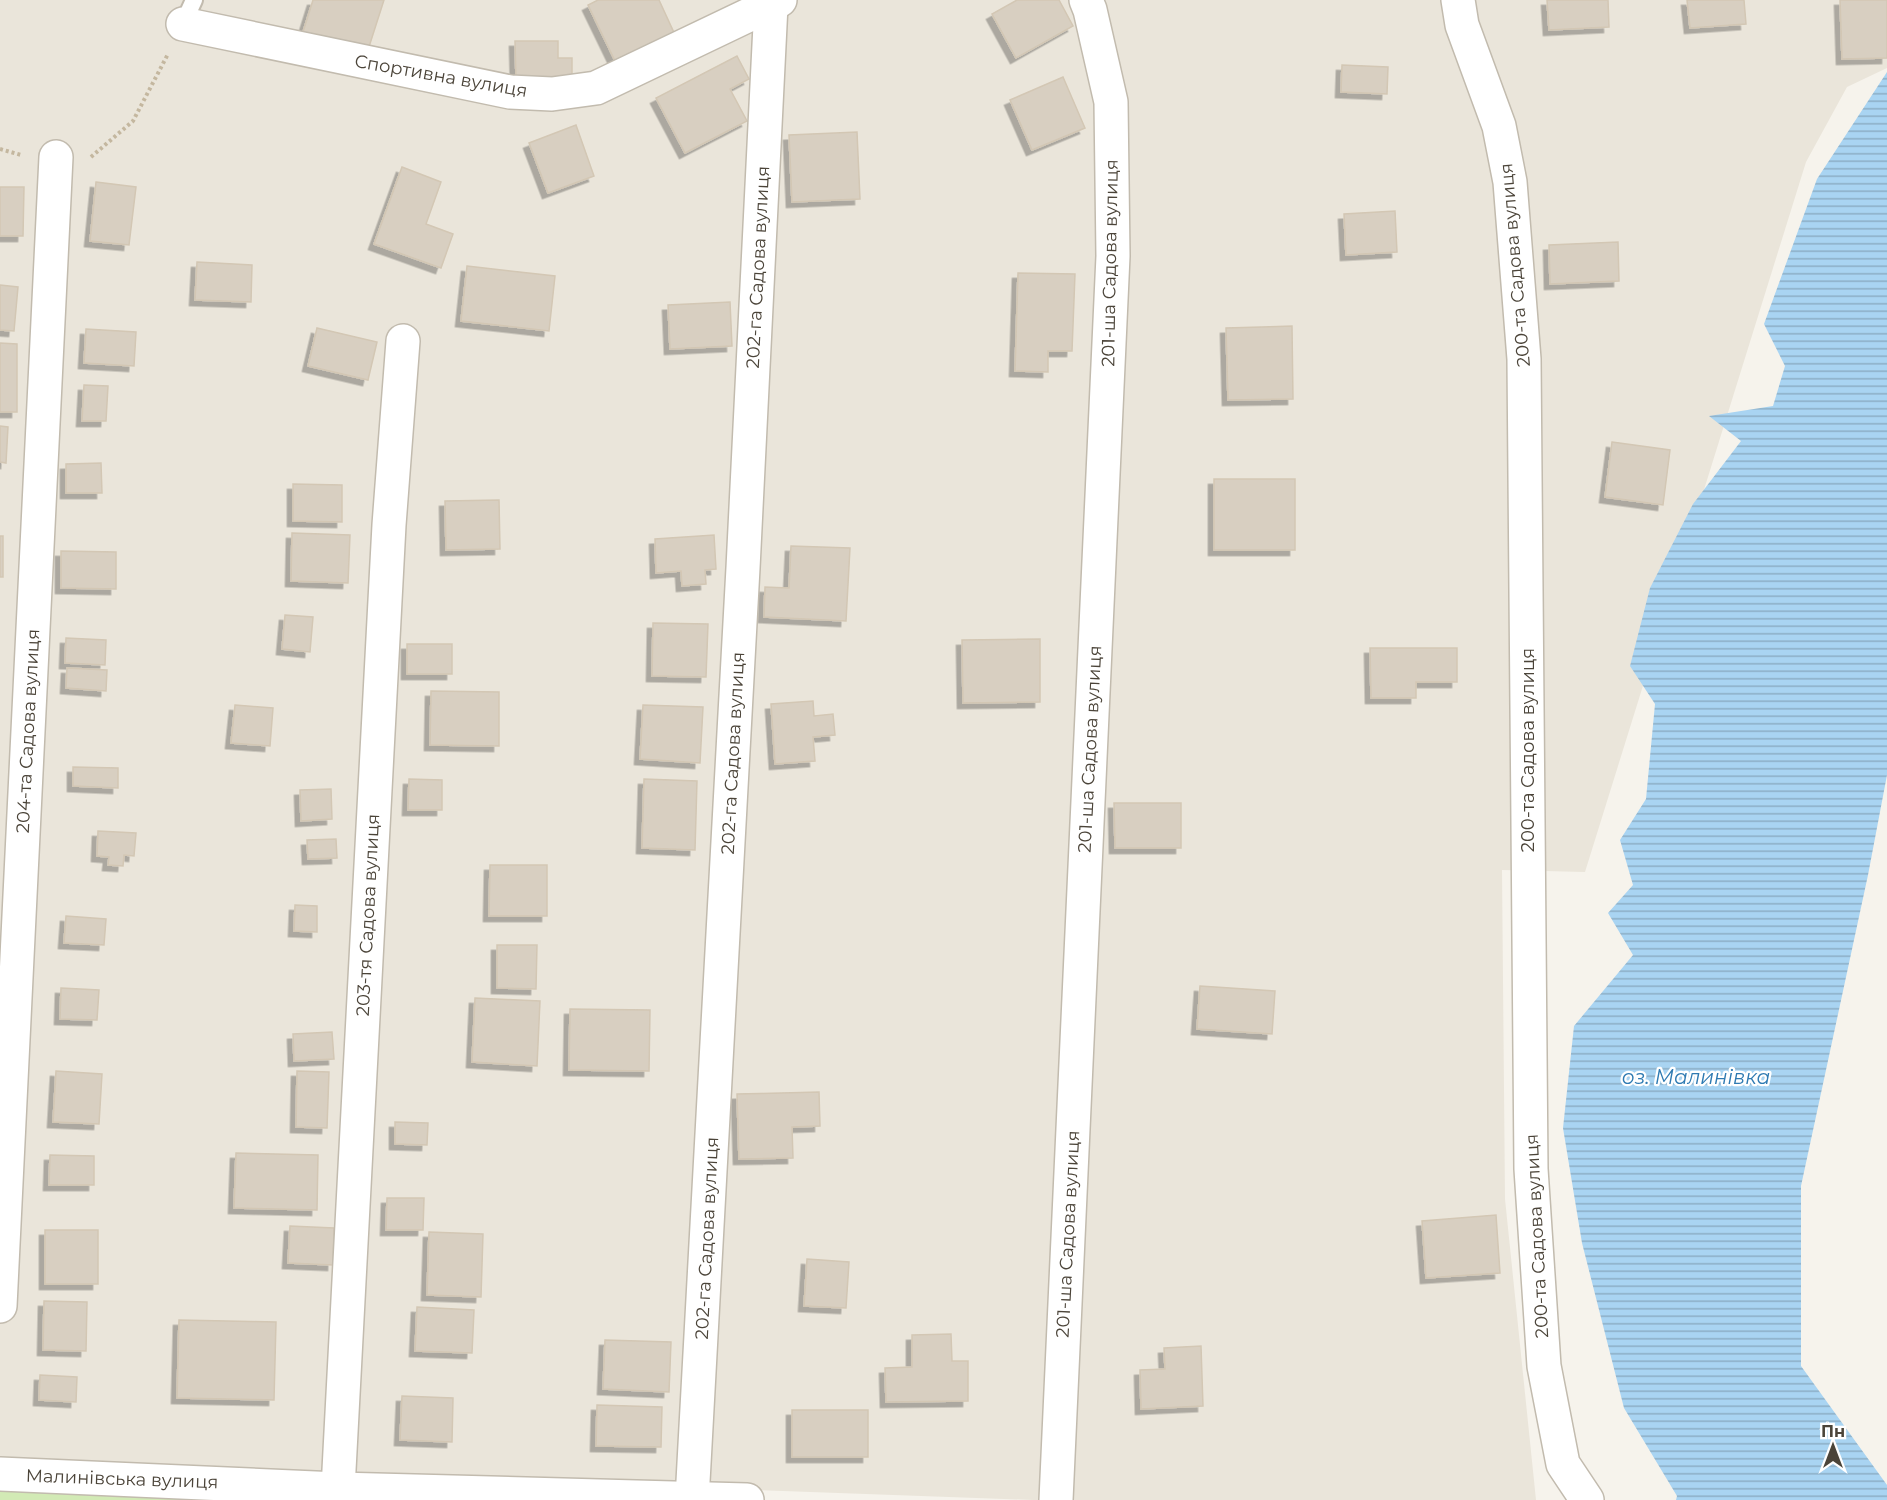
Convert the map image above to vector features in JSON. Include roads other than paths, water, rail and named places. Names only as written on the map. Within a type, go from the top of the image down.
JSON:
[{"type":"street","name":"201-ша Садова вулиця","points":[[1056,1500],[1113,256],[1111,102],[1086,0]]},
{"type":"street","name":"200-та Садова вулиця","points":[[1458,0],[1462,25],[1498,126],[1510,182],[1524,359],[1532,1169],[1544,1366],[1563,1464],[1580,1498]]},
{"type":"street","name":"Спортивна вулиця","points":[[189,12],[510,92],[552,94],[596,88],[776,3]]},
{"type":"street","name":"202-га Садова вулиця","points":[[692,1499],[776,3]]},
{"type":"street","name":"204-та Садова вулиця","points":[[0,1306],[56,157]]},
{"type":"street","name":"203-тя Садова вулиця","points":[[338,1489],[389,525],[403,341]]},
{"type":"street","name":"Малинівська вулиця","points":[[0,1474],[338,1489],[747,1500]]},
{"type":"water","name":"оз. Малинівка","points":[[1887,72],[1887,775],[1868,875],[1801,1186],[1801,1366],[1887,1485],[1887,1500],[1676,1500],[1677,1496],[1624,1408],[1582,1243],[1563,1128],[1574,1026],[1633,955],[1608,913],[1633,885],[1620,840],[1646,799],[1655,704],[1630,666],[1650,588],[1693,504],[1741,441],[1709,416],[1773,406],[1785,366],[1764,324],[1817,179]]}]
